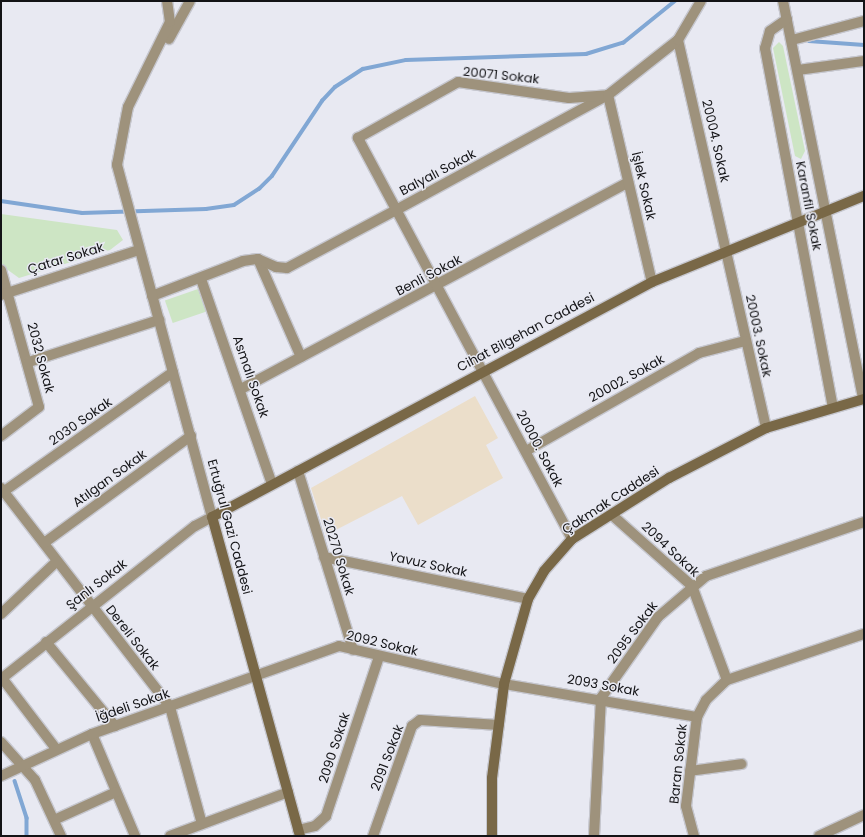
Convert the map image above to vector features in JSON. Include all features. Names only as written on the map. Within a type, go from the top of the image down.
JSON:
[{"type":"main road","name":"Cihat Bilgehan Caddesi","points":[[212,517],[484,370],[652,282],[726,249],[825,209],[864,196]]},
{"type":"main road","name":"Çakmak Caddesi","points":[[492,836],[492,778],[504,684],[528,599],[544,571],[572,540],[670,478],[766,428],[864,399]]},
{"type":"main road","name":"Ertuğrul Gazi Caddesi","points":[[212,517],[299,833]]},
{"type":"street","points":[[144,77],[170,22],[167,1]]},
{"type":"street","points":[[144,77],[190,1]]},
{"type":"street","name":"Balyalı Sokak","points":[[258,259],[276,267],[287,268],[608,96],[678,40],[701,1]]},
{"type":"street","name":"Karanfil Sokak","points":[[783,1],[864,399]]},
{"type":"street","name":"Karanfil Sokak","points":[[787,19],[770,31],[765,48],[833,407]]},
{"type":"street","points":[[792,40],[864,21]]},
{"type":"street","name":"20004. Sokak","points":[[678,40],[726,249]]},
{"type":"street","points":[[798,70],[864,61]]},
{"type":"street","name":"Ertuğrul Gazi Caddesi","points":[[144,77],[122,127],[117,165],[120,186],[159,320],[212,517]]},
{"type":"street","name":"20071 Sokak","points":[[358,138],[458,82],[569,98],[608,96]]},
{"type":"street","name":"İşlek Sokak","points":[[608,96],[652,282]]},
{"type":"street","name":"20000. Sokak","points":[[358,138],[484,370],[572,540]]},
{"type":"street","name":"Benli Sokak","points":[[241,389],[438,286],[628,182]]},
{"type":"street","name":"20003. Sokak","points":[[726,249],[745,341],[766,428]]},
{"type":"street","name":"Çatar Sokak","points":[[4,293],[139,250]]},
{"type":"street","points":[[152,296],[201,279],[243,261],[258,259],[302,357]]},
{"type":"street","name":"2032 Sokak","points":[[1,270],[4,293],[29,362],[39,407],[1,436]]},
{"type":"street","name":"Asmalı Sokak","points":[[201,279],[241,389],[272,484]]},
{"type":"street","points":[[29,362],[159,320]]},
{"type":"street","name":"20002. Sokak","points":[[526,451],[699,353],[745,341]]},
{"type":"street","name":"2030 Sokak","points":[[2,490],[173,372]]},
{"type":"street","name":"Atılgan Sokak","points":[[44,543],[191,436]]},
{"type":"street","name":"20270 Sokak","points":[[298,471],[353,650]]},
{"type":"street","name":"Dereli Sokak","points":[[2,490],[170,707],[202,824]]},
{"type":"street","name":"2094 Sokak","points":[[612,515],[692,586],[727,680]]},
{"type":"street","name":"Şanlı Sokak","points":[[1,679],[91,606],[195,526],[212,517]]},
{"type":"street","name":"2095 Sokak","points":[[601,698],[658,617],[692,586],[706,576],[864,522]]},
{"type":"street","name":"Yavuz Sokak","points":[[324,557],[528,599]]},
{"type":"street","points":[[1,614],[57,561]]},
{"type":"street","points":[[727,680],[864,634]]},
{"type":"street","points":[[46,642],[115,726]]},
{"type":"street","name":"2092 Sokak","points":[[256,677],[339,646],[379,657],[504,684]]},
{"type":"street","name":"2090 Sokak","points":[[299,833],[315,826],[326,816],[379,657]]},
{"type":"street","name":"İğdeli Sokak","points":[[1,776],[20,765],[92,734],[256,677]]},
{"type":"street","points":[[1,679],[56,749]]},
{"type":"street","name":"Baran Sokak","points":[[694,836],[686,806],[697,717],[706,700],[727,680]]},
{"type":"street","name":"2093 Sokak","points":[[504,684],[601,698],[697,717]]},
{"type":"street","points":[[594,836],[601,698]]},
{"type":"street","name":"2091 Sokak","points":[[373,836],[412,726],[420,720],[499,725]]},
{"type":"street","points":[[92,734],[135,836]]},
{"type":"street","points":[[1,742],[35,780],[61,836]]},
{"type":"street","points":[[690,771],[742,764]]},
{"type":"street","points":[[54,820],[116,792]]},
{"type":"street","points":[[170,836],[288,792]]},
{"type":"street","points":[[819,836],[864,815]]},
{"type":"shaded area","points":[[475,396],[498,438],[486,445],[503,478],[418,525],[402,496],[326,535],[311,488]]},
{"type":"green space","points":[[779,42],[783,46],[805,151],[801,159],[795,156],[773,48]]},
{"type":"green space","points":[[1,214],[117,230],[123,240],[110,250],[19,278],[1,265]]},
{"type":"green space","points":[[198,289],[206,312],[173,323],[165,300]]},
{"type":"waterway","points":[[1,201],[82,213],[206,209],[234,205],[259,189],[272,176],[322,101],[335,87],[363,69],[406,60],[586,54],[623,43],[675,1]]},
{"type":"waterway","points":[[809,41],[864,45]]},
{"type":"waterway","points":[[15,781],[27,818],[27,836]]}]
